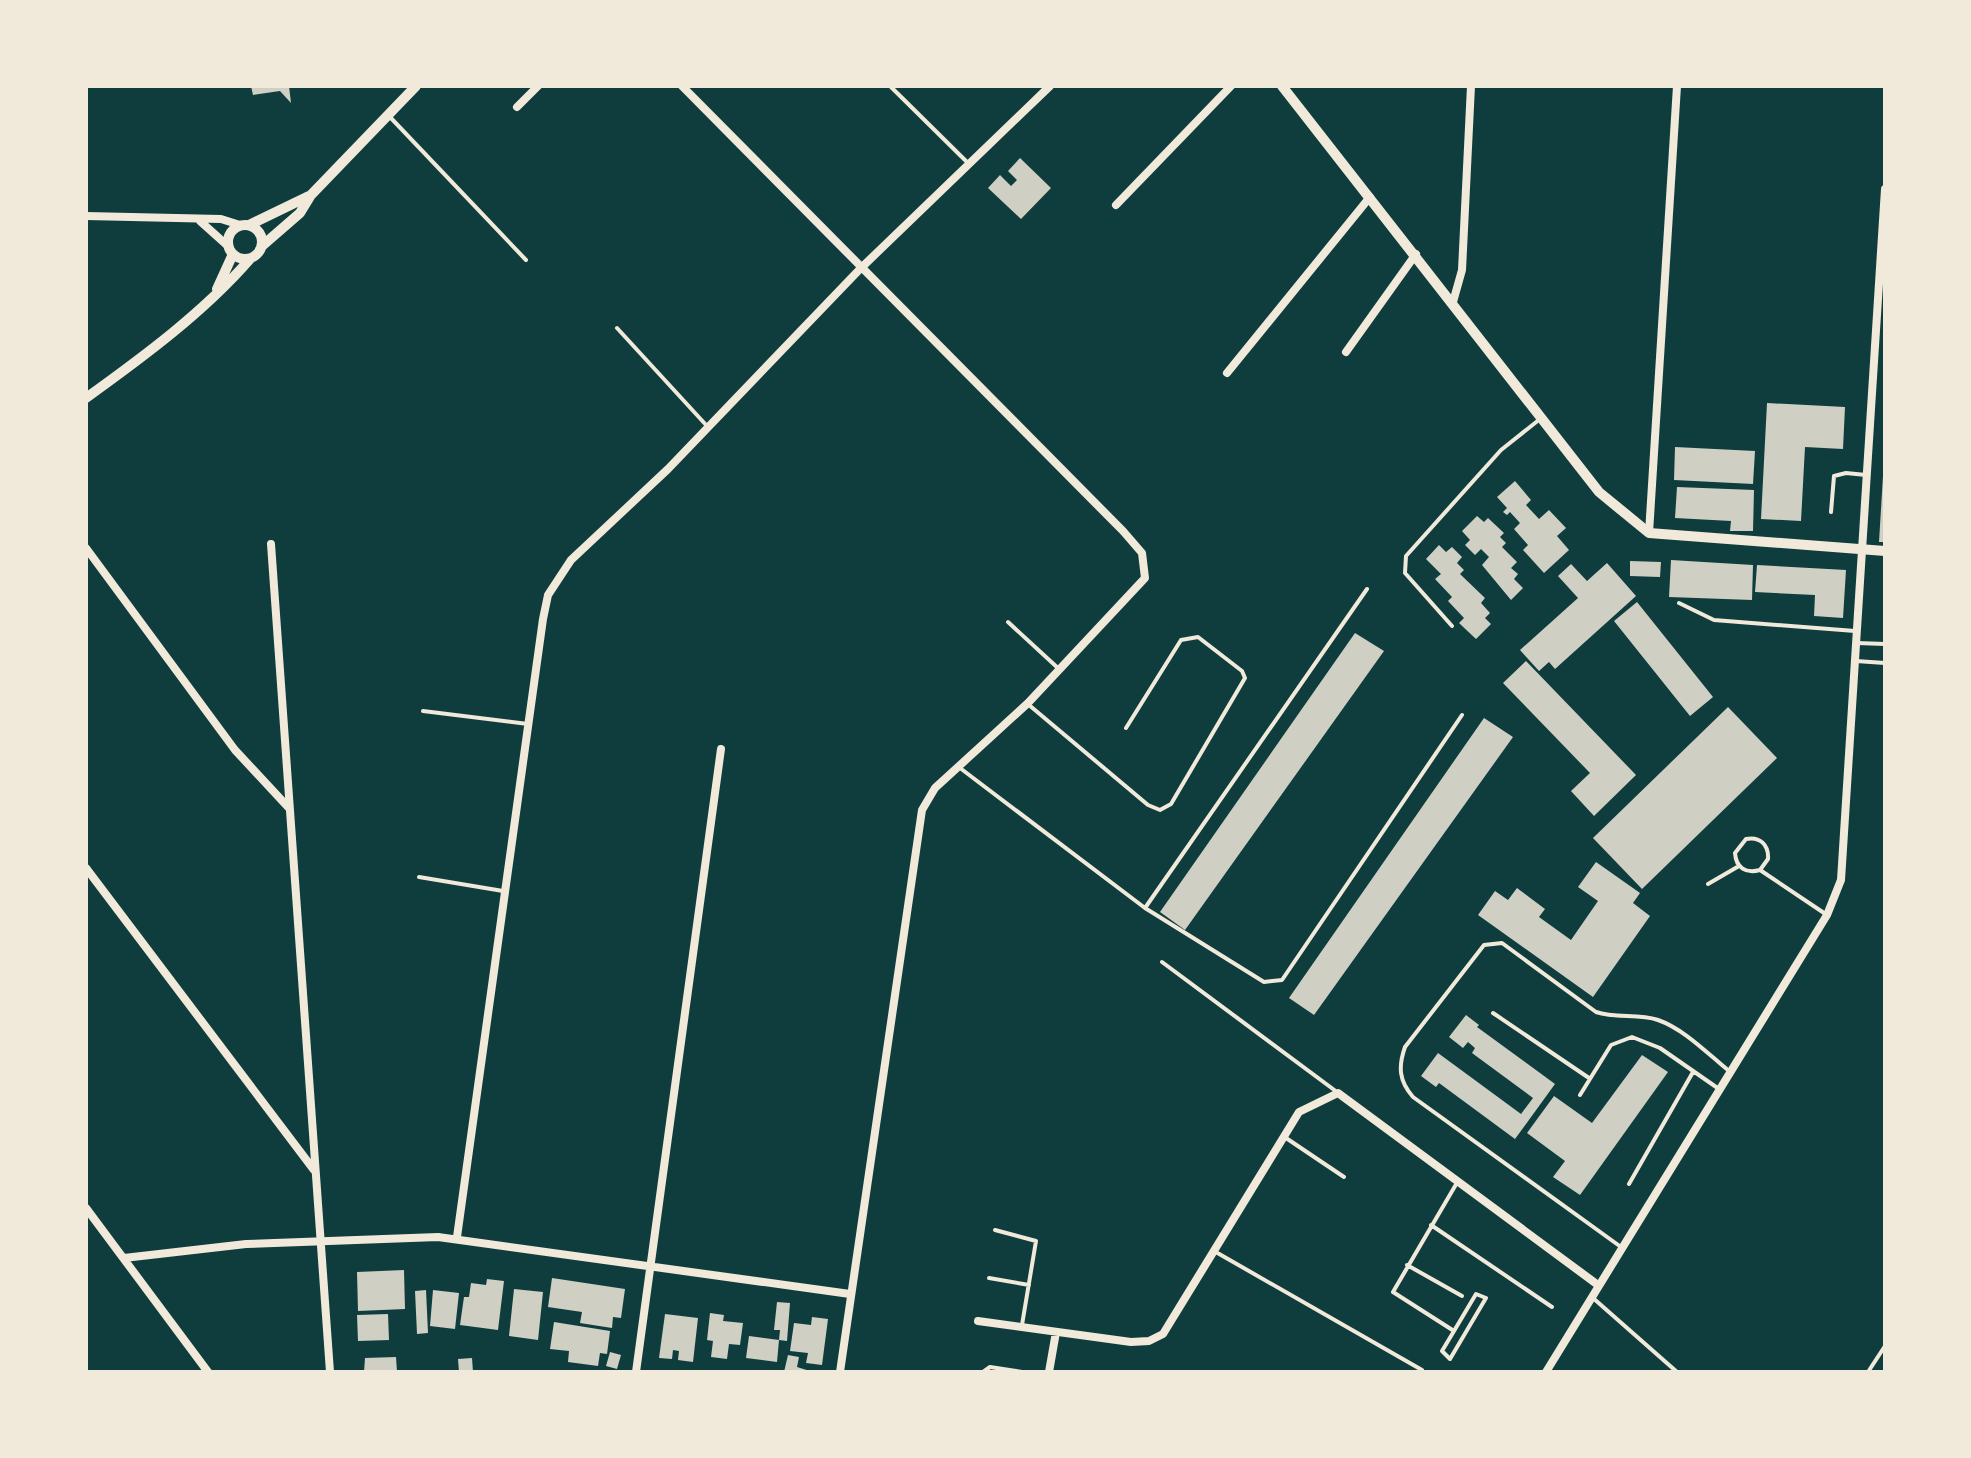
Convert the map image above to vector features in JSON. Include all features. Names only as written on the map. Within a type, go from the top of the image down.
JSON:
[{"type":"street","points":[[86,398],[162,340],[300,213],[311,195],[416,86]]},
{"type":"street","points":[[517,107],[538,86]]},
{"type":"street","points":[[682,86],[1137,546],[1144,559],[1145,578],[1028,703],[935,788],[922,810],[840,1372]]},
{"type":"street","points":[[457,1237],[543,619],[548,595],[558,575],[708,427],[860,269],[1050,86]]},
{"type":"street","points":[[1116,205],[1231,86]]},
{"type":"street","points":[[1282,86],[1417,254],[1599,492],[1649,533],[1885,551]]},
{"type":"street","points":[[1453,302],[1462,270],[1471,86]]},
{"type":"street","points":[[1649,533],[1677,86]]},
{"type":"street","points":[[1546,1372],[1827,915],[1844,863],[1854,643],[1885,189]]},
{"type":"street","points":[[217,289],[231,250],[230,233],[311,195]]},
{"type":"street","points":[[1227,373],[1370,197]]},
{"type":"street","points":[[86,216],[200,221],[221,219],[257,229],[262,246]]},
{"type":"street","points":[[200,221],[231,250],[250,259]]},
{"type":"street","points":[[1346,352],[1417,254]]},
{"type":"street","points":[[271,544],[330,1372]]},
{"type":"street","points":[[86,548],[235,750],[288,808]]},
{"type":"street","points":[[636,1372],[721,749]]},
{"type":"street","points":[[86,868],[314,1171]]},
{"type":"street","points":[[978,1321],[1149,1341],[1163,1334],[1299,1112],[1338,1093],[1598,1285]]},
{"type":"street","points":[[86,1208],[208,1372]]},
{"type":"street","points":[[124,1258],[319,1239],[457,1237],[850,1294]]},
{"type":"street","points":[[1049,1372],[1056,1332]]},
{"type":"lane","points":[[890,86],[969,164]]},
{"type":"lane","points":[[388,114],[526,260]]},
{"type":"lane","points":[[617,328],[708,427]]},
{"type":"lane","points":[[1452,626],[1405,573],[1406,556],[1501,450],[1542,417]]},
{"type":"lane","points":[[1831,512],[1834,476],[1846,473],[1866,475]]},
{"type":"lane","points":[[1145,908],[1367,589]]},
{"type":"lane","points":[[1679,603],[1714,620],[1855,631]]},
{"type":"lane","points":[[1008,622],[1059,670]]},
{"type":"lane","points":[[1028,703],[1148,805],[1160,810],[1171,804],[1245,678],[1242,671],[1198,637],[1181,640],[1126,728]]},
{"type":"lane","points":[[1854,643],[1885,644]]},
{"type":"lane","points":[[1853,661],[1885,663]]},
{"type":"lane","points":[[423,711],[528,724]]},
{"type":"lane","points":[[958,767],[1145,908],[1264,982],[1282,980],[1462,715]]},
{"type":"lane","points":[[1760,870],[1767,863],[1768,850],[1755,838],[1739,845],[1735,853],[1739,866],[1747,871],[1760,870],[1827,915]]},
{"type":"lane","points":[[1708,884],[1739,866]]},
{"type":"lane","points":[[419,877],[504,891]]},
{"type":"lane","points":[[1621,1247],[1413,1097],[1401,1077],[1399,1063],[1405,1047],[1484,945],[1502,943],[1596,1012],[1666,1023],[1730,1071]]},
{"type":"lane","points":[[1162,962],[1338,1093]]},
{"type":"lane","points":[[1493,1013],[1589,1078]]},
{"type":"lane","points":[[1580,1095],[1611,1045],[1632,1037],[1660,1048],[1719,1089]]},
{"type":"lane","points":[[1629,1184],[1693,1072]]},
{"type":"lane","points":[[1284,1136],[1344,1177]]},
{"type":"lane","points":[[1454,1331],[1393,1292],[1458,1181]]},
{"type":"lane","points":[[1431,1225],[1552,1307]]},
{"type":"lane","points":[[995,1230],[1036,1241],[1022,1327]]},
{"type":"lane","points":[[1214,1251],[1422,1370]]},
{"type":"lane","points":[[1407,1265],[1462,1296]]},
{"type":"lane","points":[[989,1278],[1029,1285]]},
{"type":"lane","points":[[1476,1294],[1486,1298],[1450,1359],[1442,1351],[1454,1331],[1476,1294]]},
{"type":"lane","points":[[1591,1296],[1677,1372]]},
{"type":"lane","points":[[1868,1372],[1885,1346]]},
{"type":"lane","points":[[983,1372],[990,1367],[1022,1372]]},
{"type":"building","points":[[251,86],[289,86],[291,103],[280,91],[253,95]]},
{"type":"building","points":[[1020,158],[1051,188],[1021,219],[988,188],[1000,175],[1011,186],[1017,180],[1008,171]]},
{"type":"building","points":[[1767,403],[1845,407],[1843,449],[1805,447],[1801,521],[1761,519]]},
{"type":"building","points":[[1675,447],[1755,451],[1753,484],[1674,480]]},
{"type":"building","points":[[1883,476],[1885,542],[1879,542]]},
{"type":"building","points":[[1515,481],[1531,500],[1526,505],[1539,519],[1549,510],[1566,528],[1557,536],[1569,550],[1544,573],[1523,550],[1528,545],[1514,529],[1520,523],[1510,512],[1507,515],[1503,512],[1507,508],[1497,497]]},
{"type":"building","points":[[1677,487],[1754,490],[1753,531],[1730,531],[1731,521],[1675,518]]},
{"type":"building","points":[[1477,516],[1484,522],[1488,518],[1504,533],[1500,537],[1506,543],[1502,547],[1517,562],[1511,568],[1518,574],[1514,579],[1523,588],[1511,600],[1482,565],[1489,557],[1481,549],[1475,555],[1465,545],[1470,540],[1462,531]]},
{"type":"building","points":[[1439,545],[1446,552],[1452,547],[1462,557],[1457,563],[1464,570],[1460,574],[1485,598],[1481,603],[1490,613],[1485,618],[1491,624],[1476,639],[1459,623],[1464,618],[1448,601],[1452,597],[1435,579],[1441,574],[1426,559]]},
{"type":"building","points":[[1671,560],[1753,565],[1752,600],[1669,597]]},
{"type":"building","points":[[1630,561],[1661,562],[1660,577],[1630,576]]},
{"type":"building","points":[[1607,563],[1636,596],[1555,669],[1549,662],[1539,671],[1520,650],[1578,598],[1558,576],[1571,564],[1587,581]]},
{"type":"building","points":[[1757,565],[1846,570],[1843,618],[1814,616],[1815,595],[1755,592]]},
{"type":"building","points":[[1637,602],[1713,697],[1690,716],[1614,621]]},
{"type":"building","points":[[1355,633],[1384,651],[1185,930],[1160,912]]},
{"type":"building","points":[[1526,661],[1636,775],[1594,816],[1571,791],[1590,773],[1503,683]]},
{"type":"building","points":[[1728,707],[1777,758],[1642,889],[1593,838]]},
{"type":"building","points":[[1484,718],[1513,737],[1314,1015],[1289,998]]},
{"type":"building","points":[[1596,862],[1640,893],[1633,903],[1650,916],[1593,997],[1478,915],[1495,891],[1508,900],[1517,888],[1545,909],[1539,917],[1571,940],[1598,901],[1578,887]]},
{"type":"building","points":[[1466,1015],[1479,1025],[1477,1027],[1555,1084],[1515,1139],[1439,1083],[1436,1087],[1421,1076],[1438,1053],[1521,1114],[1533,1098],[1472,1053],[1475,1048],[1468,1042],[1463,1048],[1449,1037]]},
{"type":"building","points":[[1642,1055],[1668,1072],[1580,1195],[1553,1177],[1565,1161],[1527,1133],[1554,1096],[1592,1123]]},
{"type":"building","points":[[404,1270],[405,1309],[358,1311],[357,1272]]},
{"type":"building","points":[[552,1278],[625,1289],[621,1318],[613,1317],[612,1328],[580,1323],[582,1312],[548,1307]]},
{"type":"building","points":[[487,1279],[504,1281],[498,1330],[460,1325],[464,1297],[469,1297],[471,1283],[486,1285]]},
{"type":"building","points":[[514,1289],[543,1292],[538,1340],[509,1336]]},
{"type":"building","points":[[426,1290],[428,1333],[417,1334],[415,1291]]},
{"type":"building","points":[[433,1290],[459,1293],[455,1329],[430,1326]]},
{"type":"building","points":[[777,1302],[790,1303],[787,1341],[779,1340],[780,1330],[774,1330]]},
{"type":"building","points":[[710,1313],[724,1315],[723,1321],[743,1323],[740,1345],[729,1344],[727,1359],[711,1357],[713,1341],[707,1340]]},
{"type":"building","points":[[388,1314],[389,1340],[358,1341],[357,1315]]},
{"type":"building","points":[[665,1314],[698,1318],[693,1362],[678,1360],[679,1351],[673,1350],[672,1359],[659,1358]]},
{"type":"building","points":[[812,1317],[828,1319],[822,1365],[806,1363],[808,1353],[790,1351],[794,1323],[811,1325]]},
{"type":"building","points":[[554,1322],[610,1331],[607,1354],[600,1353],[598,1366],[568,1362],[569,1351],[550,1349]]},
{"type":"building","points":[[749,1336],[779,1340],[777,1362],[746,1358]]},
{"type":"building","points":[[610,1352],[621,1355],[617,1369],[606,1366]]},
{"type":"building","points":[[788,1355],[799,1357],[797,1367],[813,1372],[784,1372]]},
{"type":"building","points":[[396,1357],[397,1372],[364,1372],[365,1358]]},
{"type":"building","points":[[472,1358],[473,1372],[459,1372],[458,1359]]}]
